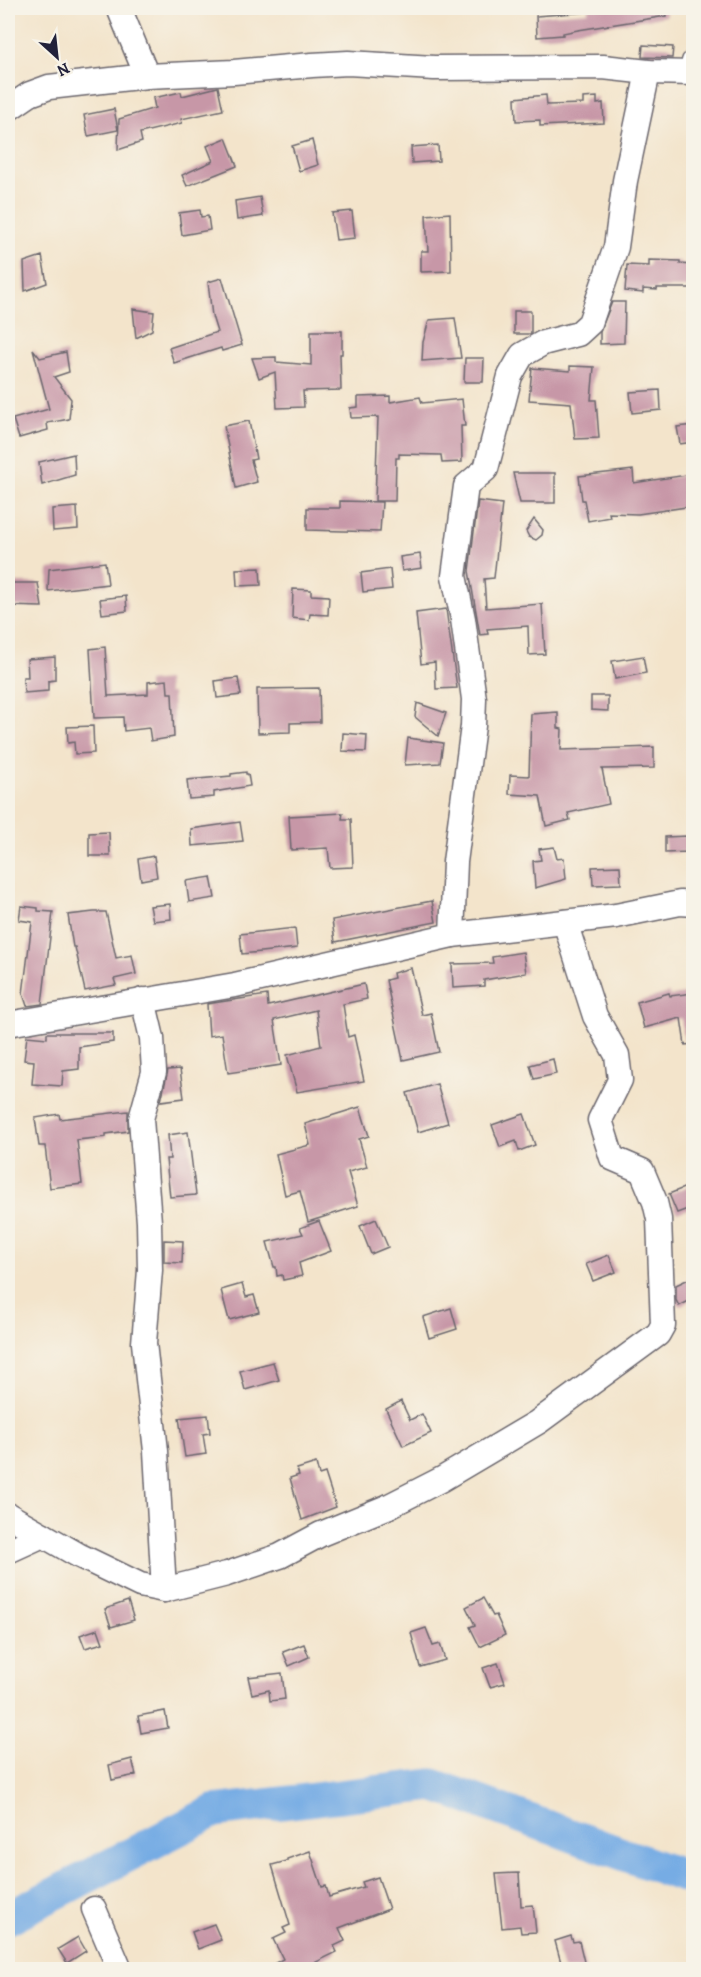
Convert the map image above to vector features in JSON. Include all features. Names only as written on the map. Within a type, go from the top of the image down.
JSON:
[{"type":"street","points":[[118,8],[147,76]]},
{"type":"street","points":[[8,109],[30,94],[49,87],[147,76],[312,65],[348,63],[434,68],[603,67],[648,72],[693,69]]},
{"type":"street","points":[[452,936],[455,862],[473,726],[474,699],[463,619],[454,576],[466,486],[486,469],[510,376],[522,355],[543,343],[578,334],[590,323],[616,247],[625,181],[648,72]]},
{"type":"street","points":[[8,1023],[235,985],[452,936],[616,916],[680,903],[693,904]]},
{"type":"street","points":[[8,1515],[78,1555],[140,1585],[164,1590],[227,1574],[280,1556],[321,1533],[387,1507],[442,1479],[538,1422],[658,1334],[663,1325],[659,1218],[642,1171],[612,1158],[600,1120],[620,1080],[617,1055],[595,1016],[565,922]]},
{"type":"street","points":[[142,1000],[152,1038],[154,1072],[141,1119],[150,1258],[144,1343],[156,1451],[164,1590]]},
{"type":"street","points":[[8,1551],[43,1535]]},
{"type":"street","points":[[94,1909],[120,1970]]},
{"type":"building","points":[[588,8],[665,8],[666,16],[578,30],[563,33],[563,35],[537,37],[536,16],[588,12]]},
{"type":"building","points":[[643,45],[673,47],[672,58],[642,57]]},
{"type":"building","points":[[218,87],[223,110],[181,119],[182,123],[140,133],[142,142],[118,150],[119,119],[155,108],[153,98],[181,92],[182,96]]},
{"type":"building","points":[[546,95],[547,105],[583,104],[583,98],[597,97],[597,104],[603,103],[604,123],[540,126],[540,120],[516,121],[515,98]]},
{"type":"building","points":[[114,109],[118,130],[88,136],[84,115]]},
{"type":"building","points":[[226,138],[237,166],[187,186],[182,175],[213,161],[207,146]]},
{"type":"building","points":[[312,140],[318,165],[299,171],[292,146]]},
{"type":"building","points":[[438,145],[439,161],[412,163],[411,147]]},
{"type":"building","points":[[260,197],[263,216],[237,220],[235,201]]},
{"type":"building","points":[[200,210],[201,217],[208,216],[210,230],[182,235],[179,213]]},
{"type":"building","points":[[352,211],[355,238],[336,240],[332,213]]},
{"type":"building","points":[[450,213],[451,271],[421,272],[421,251],[428,251],[426,215]]},
{"type":"building","points":[[42,256],[47,283],[25,291],[24,262]]},
{"type":"building","points":[[649,260],[680,261],[680,264],[693,265],[693,288],[643,289],[643,293],[625,291],[627,265],[649,266]]},
{"type":"building","points":[[222,278],[242,345],[222,351],[221,348],[174,363],[169,348],[217,332],[212,316],[208,282]]},
{"type":"building","points":[[612,302],[625,302],[624,343],[600,344],[600,332]]},
{"type":"building","points":[[133,309],[154,312],[152,330],[136,338]]},
{"type":"building","points":[[514,311],[531,311],[531,334],[514,334]]},
{"type":"building","points":[[455,318],[461,358],[422,361],[423,342],[429,320]]},
{"type":"building","points":[[311,331],[342,331],[341,390],[303,391],[304,407],[277,408],[275,372],[259,378],[252,358],[276,357],[276,362],[311,365]]},
{"type":"building","points":[[33,349],[40,358],[66,352],[69,372],[54,377],[71,399],[69,419],[47,423],[48,430],[19,438],[13,419],[49,409]]},
{"type":"building","points":[[465,358],[484,358],[483,382],[464,382]]},
{"type":"building","points":[[570,366],[594,367],[591,400],[596,400],[599,438],[575,439],[571,403],[529,400],[532,368],[570,371]]},
{"type":"building","points":[[660,390],[661,410],[632,413],[630,392]]},
{"type":"building","points":[[390,396],[390,402],[420,397],[422,403],[462,399],[465,426],[461,426],[462,462],[442,463],[441,455],[399,454],[399,458],[396,458],[395,501],[375,501],[378,417],[351,418],[350,408],[358,407],[358,397]]},
{"type":"building","points":[[249,421],[256,459],[251,460],[257,482],[236,488],[224,426]]},
{"type":"building","points":[[693,425],[693,442],[680,444],[677,427]]},
{"type":"building","points":[[74,454],[75,475],[42,485],[39,462]]},
{"type":"building","points":[[633,470],[634,483],[693,474],[693,506],[638,514],[609,513],[610,517],[588,521],[579,476]]},
{"type":"building","points":[[513,473],[555,473],[555,503],[520,503]]},
{"type":"building","points":[[340,501],[382,502],[380,532],[307,530],[307,508],[340,508]]},
{"type":"building","points":[[478,501],[502,504],[494,578],[484,579],[486,608],[542,604],[545,654],[529,655],[528,626],[487,629],[488,634],[480,635],[469,571]]},
{"type":"building","points":[[77,507],[78,529],[53,531],[52,509]]},
{"type":"building","points":[[534,519],[543,530],[542,535],[536,540],[529,537],[526,531]]},
{"type":"building","points":[[420,554],[422,568],[402,571],[400,557]]},
{"type":"building","points":[[105,562],[108,584],[48,591],[49,569]]},
{"type":"building","points":[[260,568],[261,585],[237,586],[236,569]]},
{"type":"building","points":[[390,569],[392,589],[363,592],[361,573]]},
{"type":"building","points":[[8,583],[38,583],[42,607],[8,606]]},
{"type":"building","points":[[293,589],[311,590],[311,595],[329,596],[328,615],[310,614],[309,620],[292,618]]},
{"type":"building","points":[[126,596],[127,611],[102,614],[100,599]]},
{"type":"building","points":[[446,609],[457,688],[436,689],[435,662],[421,664],[416,613]]},
{"type":"building","points":[[105,647],[108,696],[148,694],[148,682],[167,680],[168,693],[172,693],[174,737],[151,741],[149,728],[124,731],[123,717],[94,718],[90,649]]},
{"type":"building","points":[[643,656],[646,673],[615,679],[612,661]]},
{"type":"building","points":[[55,657],[55,680],[48,681],[48,691],[24,693],[23,677],[28,677],[27,659]]},
{"type":"building","points":[[238,678],[241,695],[217,698],[215,681]]},
{"type":"building","points":[[319,688],[320,722],[290,723],[290,732],[258,733],[257,689]]},
{"type":"building","points":[[591,696],[608,696],[608,711],[591,710]]},
{"type":"building","points":[[417,703],[446,713],[438,736],[415,717]]},
{"type":"building","points":[[558,712],[558,728],[562,729],[561,750],[654,747],[654,768],[602,769],[609,804],[568,813],[570,820],[546,826],[540,796],[509,794],[510,775],[529,776],[531,714]]},
{"type":"building","points":[[93,726],[94,753],[75,754],[74,742],[68,743],[67,727]]},
{"type":"building","points":[[343,733],[367,735],[366,752],[342,751]]},
{"type":"building","points":[[408,738],[443,743],[440,763],[405,765]]},
{"type":"building","points":[[246,772],[250,786],[214,792],[214,797],[189,799],[187,780],[231,776],[231,774]]},
{"type":"building","points":[[343,813],[342,819],[351,819],[353,867],[330,868],[328,848],[291,850],[289,816]]},
{"type":"building","points":[[240,822],[243,841],[192,846],[191,829]]},
{"type":"building","points":[[109,832],[110,856],[89,856],[89,833]]},
{"type":"building","points":[[688,836],[688,852],[665,853],[665,837]]},
{"type":"building","points":[[554,847],[557,859],[564,858],[566,879],[535,888],[533,861],[541,860],[539,849]]},
{"type":"building","points":[[154,856],[157,877],[141,880],[138,859]]},
{"type":"building","points":[[620,866],[621,884],[593,885],[592,867]]},
{"type":"building","points":[[211,877],[215,898],[189,902],[186,881]]},
{"type":"building","points":[[432,901],[436,922],[335,942],[332,920]]},
{"type":"building","points":[[170,904],[171,919],[153,921],[150,906]]},
{"type":"building","points":[[21,906],[53,912],[42,1004],[27,1006],[23,994],[32,922],[19,920]]},
{"type":"building","points":[[106,912],[116,958],[132,955],[136,974],[114,979],[116,985],[85,991],[75,947],[73,947],[68,915]]},
{"type":"building","points":[[295,928],[297,948],[242,954],[240,934]]},
{"type":"building","points":[[523,952],[526,973],[484,980],[484,986],[453,988],[452,964],[493,963],[492,957]]},
{"type":"building","points":[[411,968],[422,1015],[431,1013],[439,1052],[403,1060],[386,980],[394,978],[393,973]]},
{"type":"building","points":[[364,984],[367,999],[343,1004],[348,1037],[354,1035],[364,1081],[297,1092],[287,1055],[321,1046],[316,1010],[274,1020],[281,1065],[228,1073],[222,1034],[209,1036],[207,1004],[267,995],[268,1006]]},
{"type":"building","points":[[669,993],[670,996],[693,993],[693,1044],[685,1045],[681,1018],[644,1028],[637,1002]]},
{"type":"building","points":[[47,1033],[113,1033],[113,1042],[79,1047],[79,1069],[63,1071],[62,1086],[32,1084],[34,1061],[24,1060],[27,1036],[47,1038]]},
{"type":"building","points":[[553,1059],[556,1074],[534,1079],[530,1065]]},
{"type":"building","points":[[180,1069],[184,1098],[161,1101],[168,1070]]},
{"type":"building","points":[[437,1084],[448,1123],[418,1132],[407,1093]]},
{"type":"building","points":[[360,1107],[369,1136],[359,1139],[367,1167],[348,1172],[358,1206],[308,1222],[300,1191],[285,1195],[276,1154],[310,1145],[305,1124]]},
{"type":"building","points":[[128,1111],[128,1131],[106,1134],[106,1137],[77,1140],[82,1184],[50,1188],[45,1146],[39,1146],[35,1118],[59,1114],[60,1119]]},
{"type":"building","points":[[524,1114],[535,1145],[519,1151],[516,1141],[500,1147],[492,1125]]},
{"type":"building","points":[[188,1132],[196,1195],[170,1197],[166,1159],[170,1159],[168,1135]]},
{"type":"building","points":[[693,1184],[693,1207],[677,1213],[669,1194]]},
{"type":"building","points":[[376,1219],[388,1247],[371,1254],[360,1226]]},
{"type":"building","points":[[319,1221],[331,1251],[299,1263],[302,1276],[283,1280],[282,1275],[277,1276],[267,1242],[303,1234],[300,1228]]},
{"type":"building","points":[[164,1240],[183,1241],[182,1263],[164,1262]]},
{"type":"building","points":[[609,1255],[616,1272],[593,1281],[586,1264]]},
{"type":"building","points":[[693,1277],[693,1299],[679,1306],[676,1300],[676,1285]]},
{"type":"building","points":[[242,1284],[246,1297],[254,1295],[259,1312],[229,1320],[221,1290]]},
{"type":"building","points":[[451,1308],[457,1329],[429,1338],[423,1317]]},
{"type":"building","points":[[273,1362],[279,1380],[245,1390],[240,1371]]},
{"type":"building","points":[[401,1401],[410,1420],[422,1414],[431,1433],[403,1446],[386,1409]]},
{"type":"building","points":[[208,1415],[210,1433],[203,1434],[206,1454],[185,1457],[179,1418]]},
{"type":"building","points":[[316,1463],[319,1475],[325,1473],[336,1507],[302,1520],[290,1478],[299,1475],[297,1469]]},
{"type":"building","points":[[483,1598],[493,1616],[496,1615],[505,1635],[480,1647],[470,1627],[475,1625],[466,1607]]},
{"type":"building","points":[[128,1601],[134,1620],[111,1627],[105,1609]]},
{"type":"building","points":[[426,1628],[433,1646],[440,1644],[445,1660],[420,1667],[411,1633]]},
{"type":"building","points":[[98,1629],[103,1643],[85,1648],[80,1635]]},
{"type":"building","points":[[304,1644],[309,1657],[289,1666],[283,1652]]},
{"type":"building","points":[[498,1663],[505,1683],[490,1687],[483,1668]]},
{"type":"building","points":[[282,1673],[285,1699],[270,1701],[269,1690],[252,1694],[248,1677]]},
{"type":"building","points":[[165,1711],[168,1728],[141,1733],[138,1716]]},
{"type":"building","points":[[132,1759],[136,1775],[112,1780],[109,1765]]},
{"type":"building","points":[[310,1851],[322,1887],[326,1886],[329,1897],[364,1887],[362,1882],[378,1877],[389,1909],[339,1928],[345,1941],[334,1946],[337,1952],[310,1965],[312,1970],[262,1970],[283,1959],[273,1939],[286,1933],[283,1928],[290,1925],[272,1865]]},
{"type":"building","points":[[519,1873],[521,1906],[533,1905],[536,1932],[521,1933],[520,1926],[502,1928],[496,1874]]},
{"type":"building","points":[[214,1924],[221,1940],[198,1949],[192,1932]]},
{"type":"building","points":[[571,1936],[573,1942],[579,1941],[586,1970],[563,1970],[555,1941]]},
{"type":"building","points":[[78,1937],[86,1951],[67,1963],[58,1949]]},
{"type":"waterway","points":[[8,1918],[214,1811],[433,1785],[694,1880]]}]
